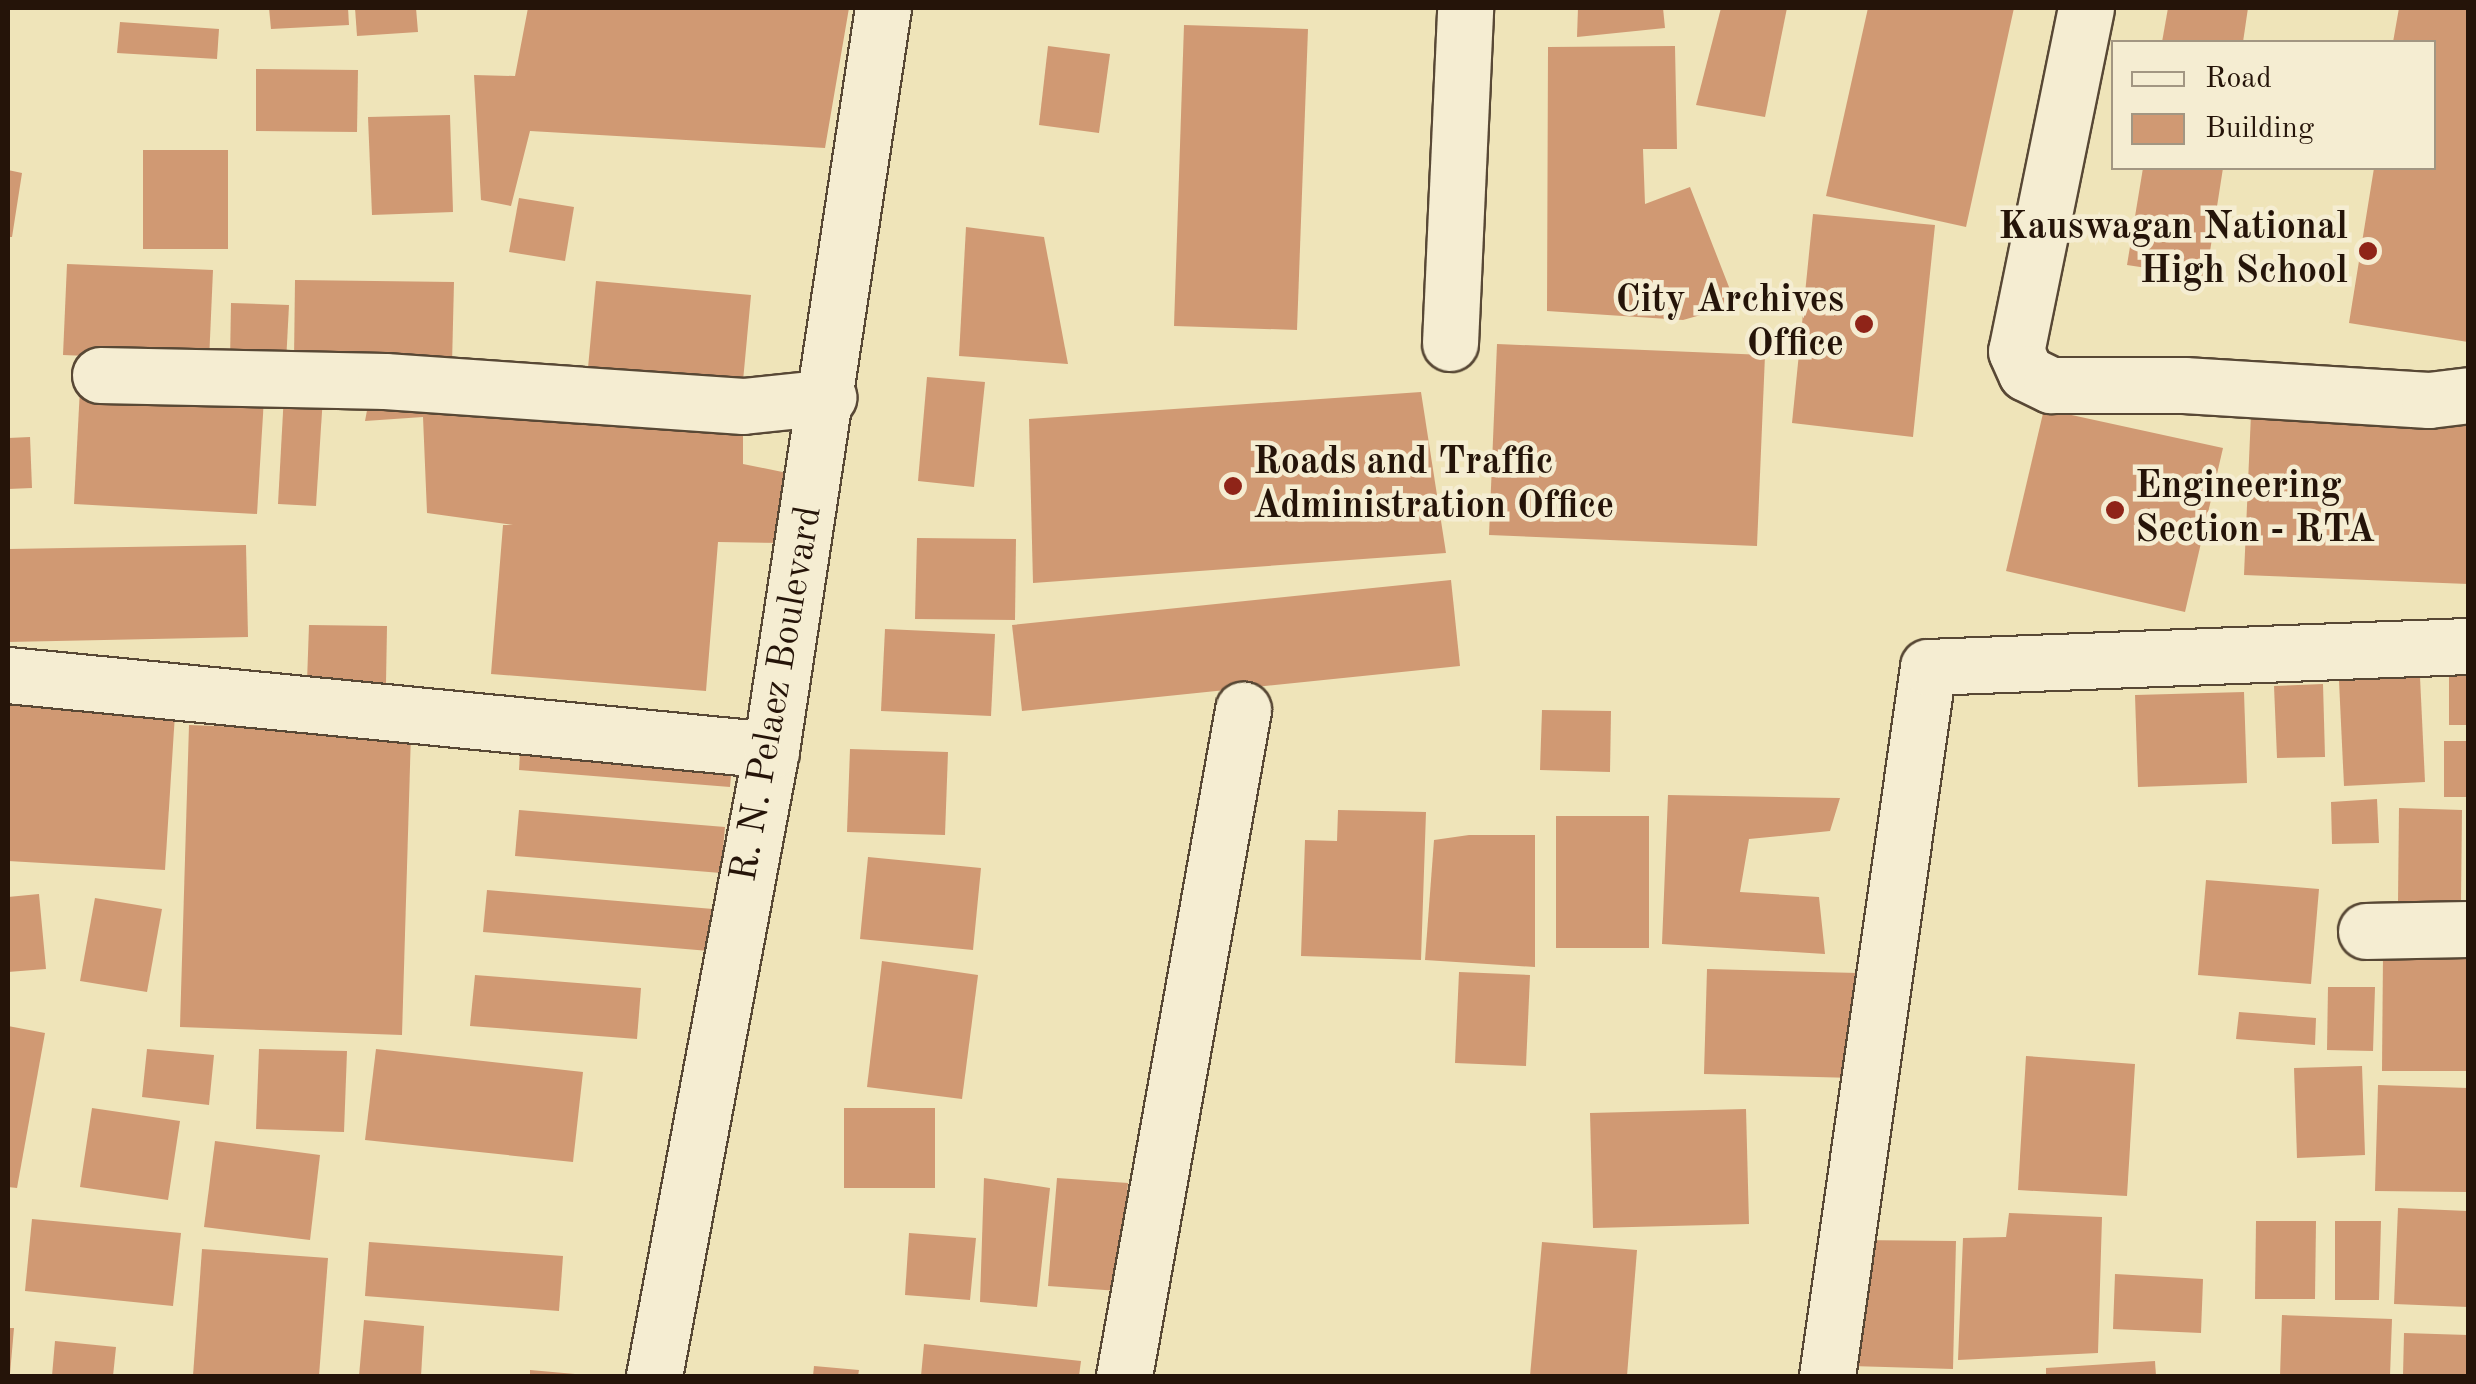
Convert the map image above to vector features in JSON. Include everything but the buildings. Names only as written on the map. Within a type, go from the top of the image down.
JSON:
[{"type":"street","name":"R. N. Pelaez Boulevard","points":[[654,1376],[771,750],[828,397],[884,8]]},
{"type":"street","points":[[1450,343],[1465,8]]},
{"type":"street","points":[[2086,8],[2016,351],[2026,373],[2051,385],[2184,385],[2429,400],[2468,395]]},
{"type":"street","points":[[100,374],[385,381],[743,406],[828,397]]},
{"type":"street","points":[[1827,1376],[1928,667],[2468,646]]},
{"type":"street","points":[[8,675],[771,750]]},
{"type":"street","points":[[1124,1376],[1244,710]]},
{"type":"street","points":[[2366,931],[2468,929]]},
{"type":"place","name":"Kauswagan National High School","points":[[2368,251]]},
{"type":"place","name":"City Archives Office","points":[[1864,324]]},
{"type":"place","name":"Roads and Traffic Administration Office","points":[[1233,486]]},
{"type":"place","name":"Engineering Section - RTA","points":[[2115,510]]}]
